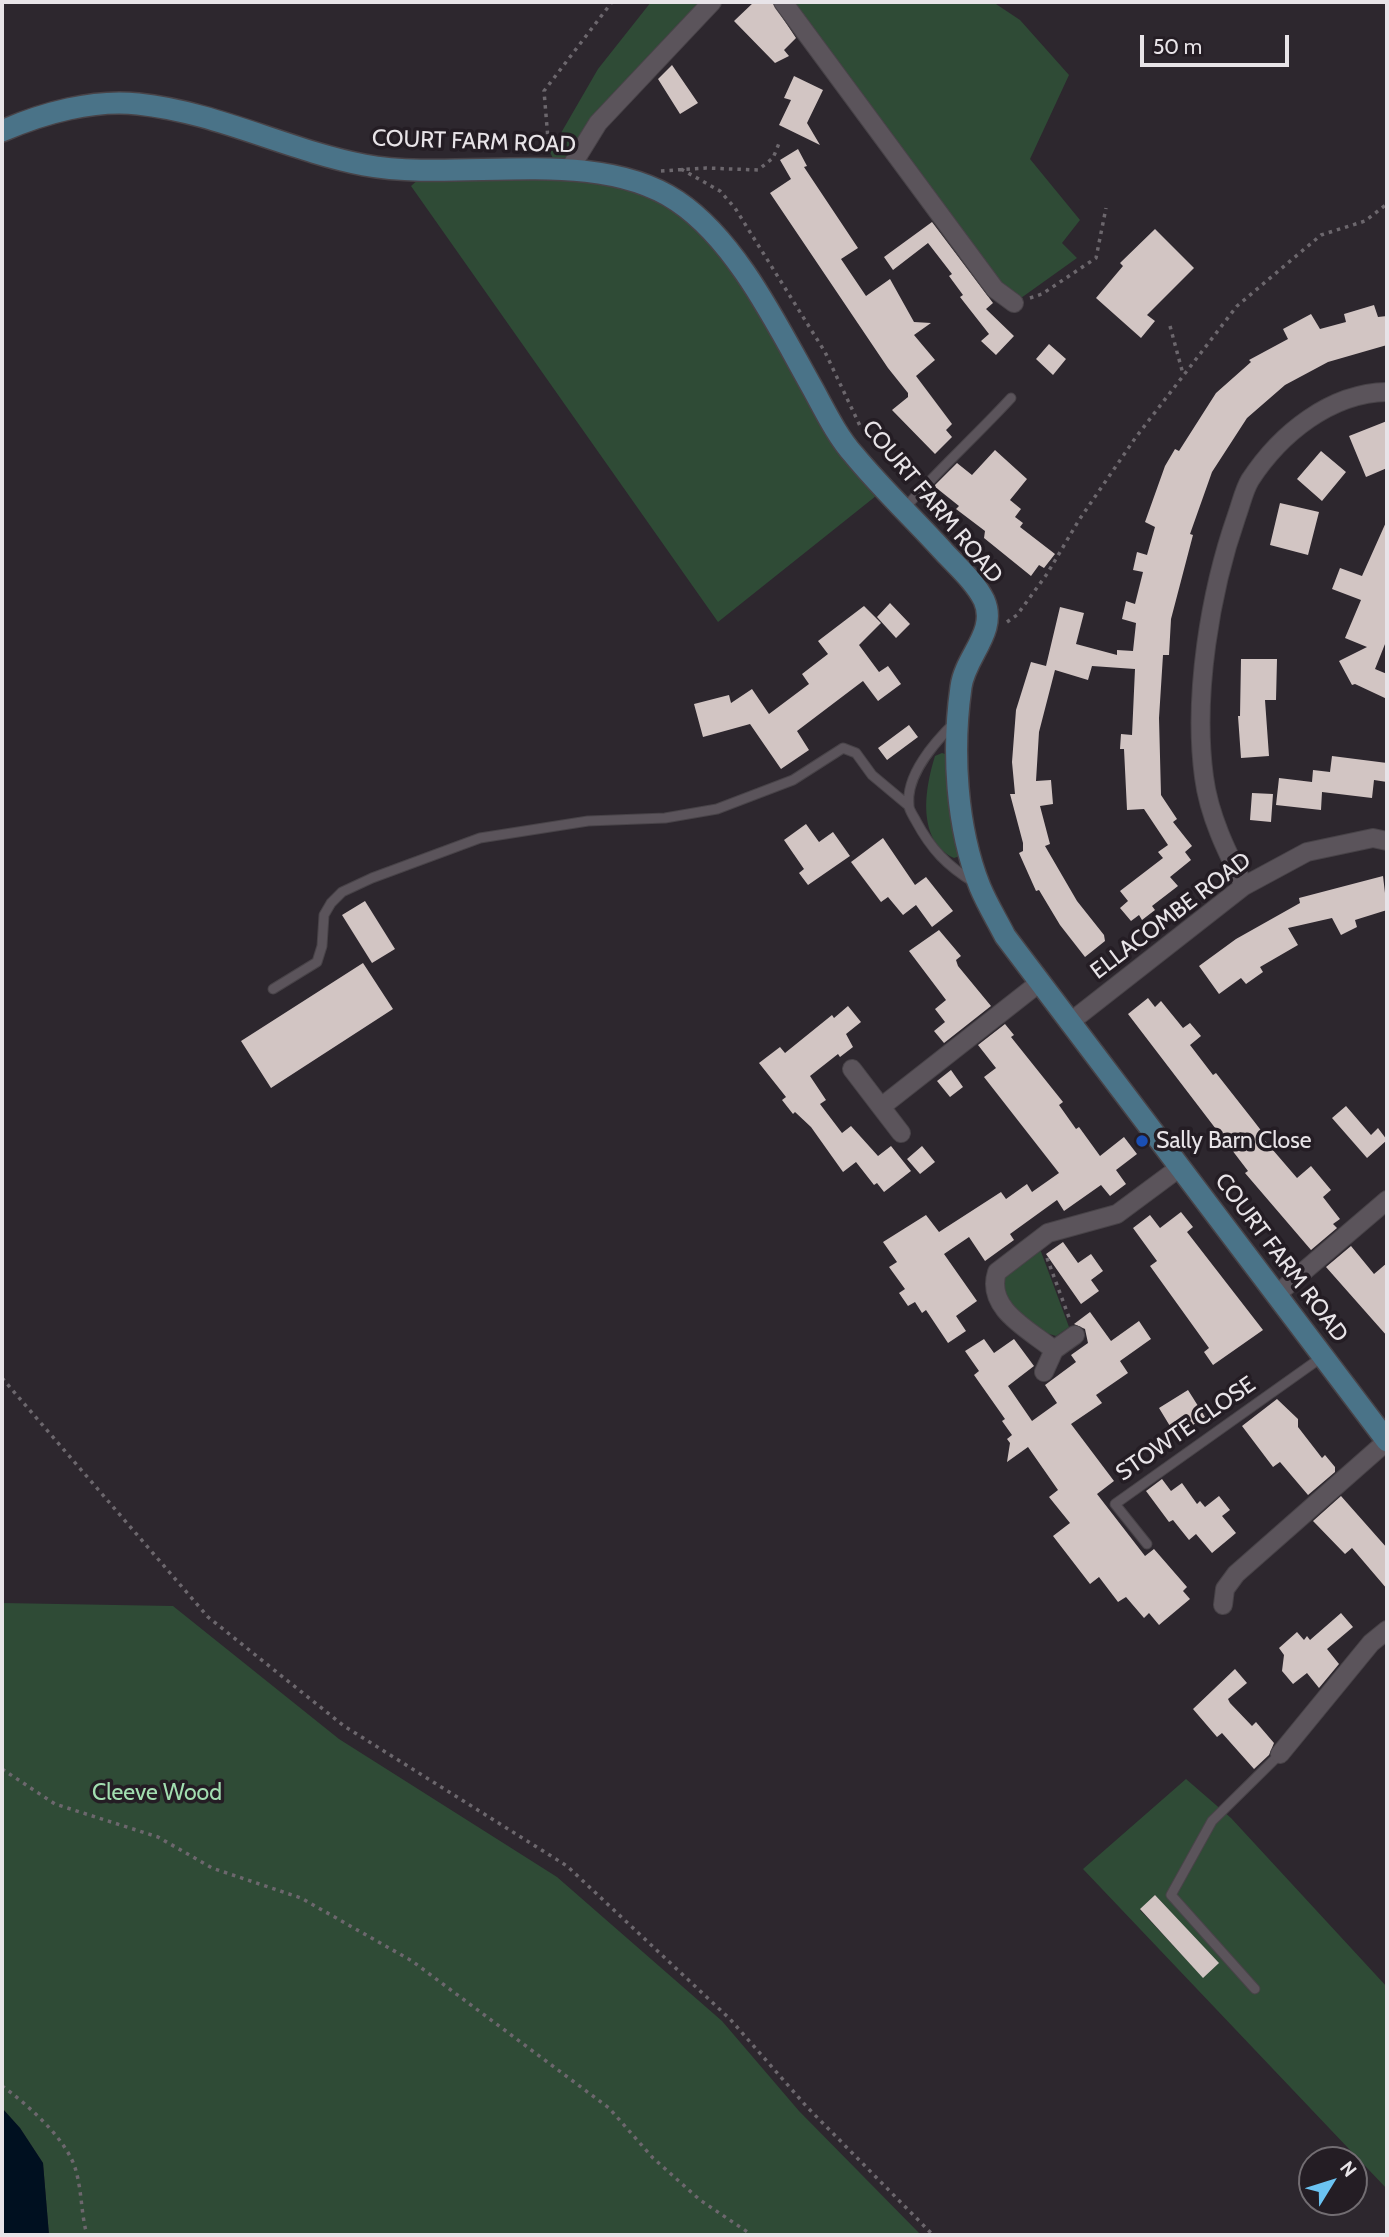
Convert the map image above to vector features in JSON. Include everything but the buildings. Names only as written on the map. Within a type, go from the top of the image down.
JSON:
[{"type":"street","points":[[563,170],[598,123],[712,2]]},
{"type":"street","points":[[783,2],[995,289],[1014,303]]},
{"type":"street","name":"COURT FARM ROAD","points":[[2,131],[73,108],[113,103],[140,104],[213,120],[284,145],[366,165],[428,171],[563,170],[632,180],[654,186],[704,222],[752,284],[853,454],[978,590],[988,614],[986,629],[969,660],[961,683],[957,754],[963,821],[980,885],[1005,936],[1387,1441]]},
{"type":"street","points":[[1244,886],[1220,838],[1204,778],[1202,698],[1214,602],[1230,536],[1249,482],[1281,440],[1324,408],[1372,392],[1387,392]]},
{"type":"street","name":"ELLACOMBE ROAD","points":[[1069,1023],[1244,886],[1307,852],[1373,838],[1387,841]]},
{"type":"street","points":[[881,1107],[1039,982]]},
{"type":"street","points":[[852,1069],[901,1133]]},
{"type":"street","points":[[1054,1350],[1000,1306],[994,1291],[997,1272],[1048,1233],[1117,1214],[1179,1168]]},
{"type":"street","points":[[1276,1294],[1387,1200]]},
{"type":"street","points":[[1044,1372],[1054,1350],[1075,1335]]},
{"type":"street","points":[[1223,1605],[1225,1589],[1236,1574],[1387,1441]]},
{"type":"street","points":[[1280,1754],[1371,1643],[1387,1630]]},
{"type":"lane","points":[[904,509],[947,459],[970,442],[1011,398]]},
{"type":"lane","points":[[909,806],[915,773],[934,742],[959,719]]},
{"type":"lane","points":[[273,989],[317,962],[322,946],[324,915],[342,892],[480,838],[617,817],[665,818],[717,809],[793,780],[843,748],[856,753],[872,775],[909,806],[929,845],[951,869],[980,885]]},
{"type":"lane","name":"STOWTE CLOSE","points":[[1147,1544],[1115,1504],[1322,1356]]},
{"type":"lane","points":[[1255,1989],[1171,1895],[1212,1821],[1280,1754]]},
{"type":"path","points":[[563,170],[547,135],[544,91],[612,2]]},
{"type":"path","points":[[632,180],[665,169],[758,170],[773,158],[780,141]]},
{"type":"path","points":[[986,629],[1006,624],[1017,615],[1047,574],[1079,520],[1122,458],[1237,306],[1321,235],[1365,221],[1387,204]]},
{"type":"path","points":[[1014,303],[1042,294],[1096,258],[1106,208]]},
{"type":"path","points":[[1170,326],[1183,376]]},
{"type":"path","points":[[1040,1239],[1075,1335]]},
{"type":"path","points":[[2,1378],[208,1617],[344,1726],[567,1866],[730,2019],[807,2107],[933,2235]]},
{"type":"path","points":[[2,1769],[55,1804],[158,1838],[212,1868],[301,1898],[412,1961],[609,2108],[653,2158],[701,2200],[752,2235]]},
{"type":"path","points":[[2,2086],[28,2105],[75,2167],[87,2235]]},
{"type":"green space","points":[[651,2],[712,2],[569,170],[632,180],[704,222],[886,488],[718,622],[411,186],[428,171],[558,169],[550,152],[598,69]]},
{"type":"green space","points":[[782,2],[993,2],[1020,20],[1069,75],[1030,159],[1080,220],[1062,243],[1077,258],[1014,303]]},
{"type":"green space","points":[[942,753],[948,755],[960,856],[954,858],[942,850],[934,839],[926,812],[931,769],[935,756]]},
{"type":"green space","points":[[1040,1249],[1069,1327],[1056,1336],[1043,1332],[1009,1303],[1002,1283],[1008,1273]]},
{"type":"green space","name":"Cleeve Wood","points":[[2,1603],[173,1606],[339,1739],[557,1877],[722,2021],[799,2111],[921,2235],[49,2235],[43,2163],[20,2128],[2,2108]]},
{"type":"green space","points":[[1186,1779],[1231,1818],[1387,1987],[1387,2189],[1368,2169],[1368,2146],[1346,2146],[1083,1869]],"holes":[[[1155,1895],[1218,1963],[1203,1977],[1140,1910]]]},
{"type":"water","points":[[2,2108],[20,2128],[43,2163],[49,2235],[2,2235]]},
{"type":"place","name":"Sally Barn Close","points":[[1142,1141]]}]
